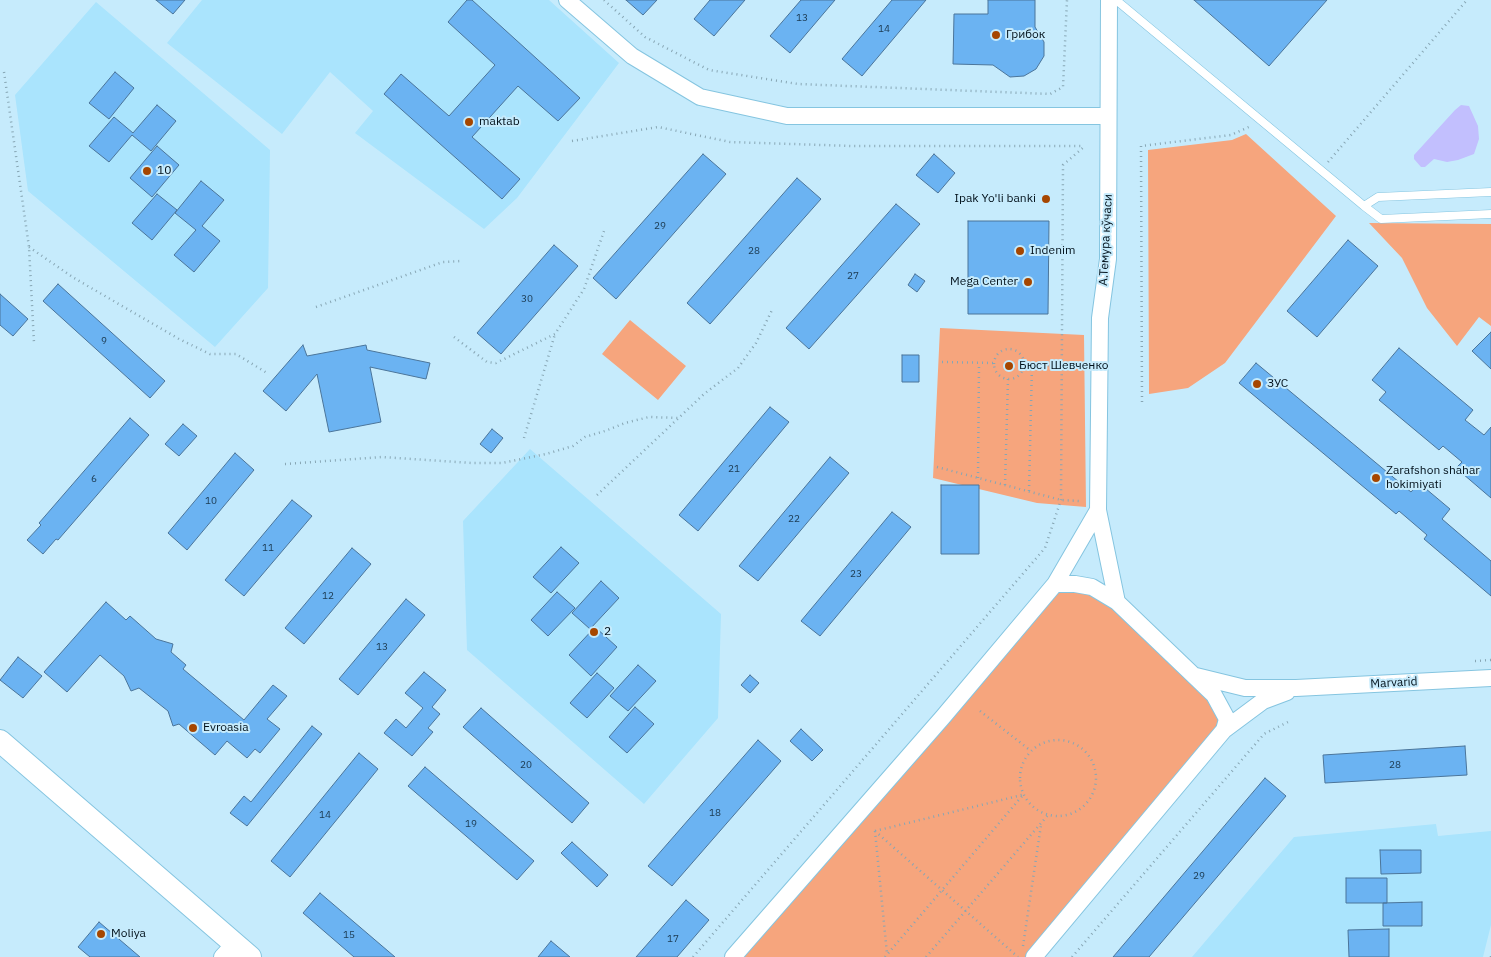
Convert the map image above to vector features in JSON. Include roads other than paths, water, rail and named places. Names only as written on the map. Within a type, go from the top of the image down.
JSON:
[{"type":"street","points":[[568,0],[632,56],[700,97],[787,116],[1108,116]]},
{"type":"street","name":"А.Темура кўчаси","points":[[1109,0],[1108,259],[1100,318],[1098,510],[1117,602]]},
{"type":"street","points":[[733,957],[943,717],[1055,584],[1098,510]]},
{"type":"street","points":[[1055,584],[1075,584],[1092,588],[1117,602],[1214,695],[1223,709],[1226,719],[1224,730]]},
{"type":"street","name":"Marvarid","points":[[1196,676],[1245,688],[1296,688],[1491,678]]},
{"type":"street","points":[[1028,952],[1224,730],[1263,701],[1296,688]]},
{"type":"street","points":[[0,741],[235,953]]},
{"type":"lane","points":[[1116,0],[1381,219],[1491,214]]},
{"type":"lane","points":[[1364,206],[1378,196],[1491,192]]},
{"type":"place","name":"Грибок","points":[[996,35]]},
{"type":"place","name":"maktab","points":[[469,122]]},
{"type":"place","name":"10","points":[[147,171]]},
{"type":"place","name":"Ipak Yo'li banki","points":[[1046,199]]},
{"type":"place","name":"Indenim","points":[[1020,251]]},
{"type":"place","name":"Mega Center","points":[[1028,282]]},
{"type":"place","name":"Бюст Шевченко","points":[[1009,366]]},
{"type":"place","name":"ЗУС","points":[[1257,384]]},
{"type":"place","name":"Zarafshon shahar hokimiyati","points":[[1376,478]]},
{"type":"place","name":"2","points":[[594,632]]},
{"type":"place","name":"Evroasia","points":[[193,728]]},
{"type":"place","name":"Moliya","points":[[101,934]]}]
